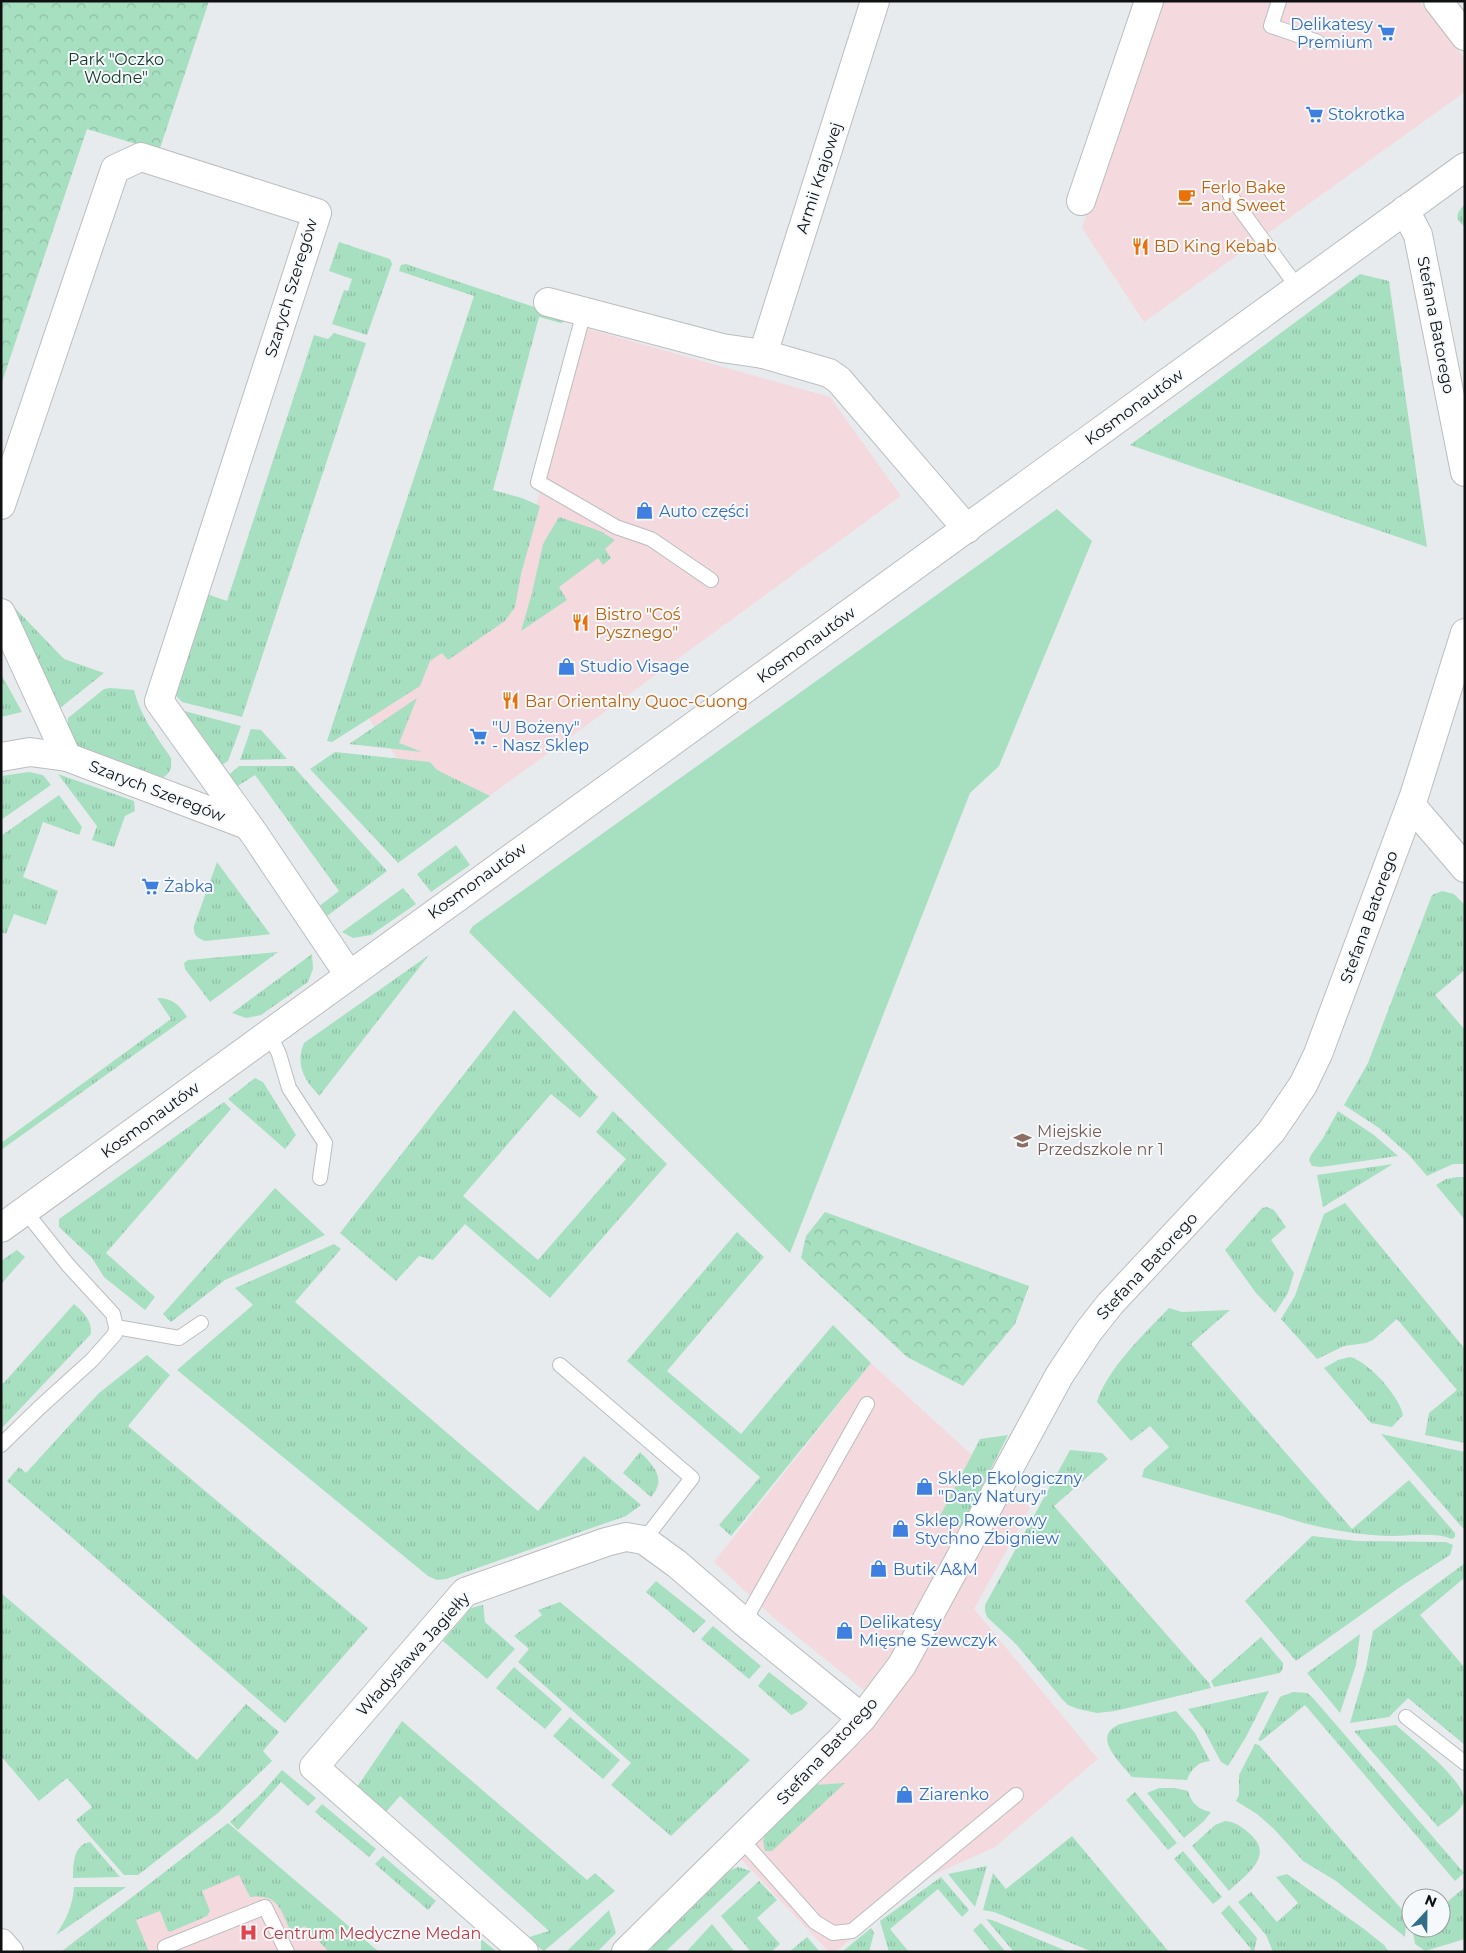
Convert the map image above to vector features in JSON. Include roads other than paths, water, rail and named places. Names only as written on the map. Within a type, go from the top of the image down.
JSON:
[{"type":"street","name":"Armii Krajowej","points":[[763,354],[875,1]]},
{"type":"street","points":[[1081,201],[1150,1]]},
{"type":"street","points":[[1438,1],[1465,36]]},
{"type":"street","name":"Szarych Szeregów","points":[[1,505],[115,169],[141,157],[317,214],[159,701],[247,825],[349,975]]},
{"type":"street","name":"Kosmonautów","points":[[1,1228],[1465,167]]},
{"type":"street","name":"Stefana Batorego","points":[[1405,210],[1418,235],[1465,472]]},
{"type":"street","points":[[548,302],[722,348],[763,354],[828,373],[840,380],[967,529]]},
{"type":"street","name":"Szarych Szeregów","points":[[1,613],[67,757]]},
{"type":"street","name":"Stefana Batorego","points":[[626,1952],[862,1718],[902,1665],[1055,1384],[1088,1332],[1110,1304],[1271,1132],[1303,1085],[1318,1054],[1411,805],[1465,634]]},
{"type":"street","name":"Szarych Szeregów","points":[[1,757],[30,752],[67,757],[247,825]]},
{"type":"street","points":[[1411,805],[1465,868]]},
{"type":"street","name":"Władysława Jagiełły","points":[[524,1952],[314,1767],[464,1592],[606,1542],[626,1537],[644,1540]]},
{"type":"street","points":[[644,1540],[677,1564],[744,1622],[862,1718]]},
{"type":"street","points":[[1,1943],[9,1952]]},
{"type":"lane","points":[[1279,1],[1271,26],[1318,42]]},
{"type":"lane","points":[[1230,195],[1298,288]]},
{"type":"lane","points":[[584,312],[538,482],[616,527],[652,539],[710,580]]},
{"type":"lane","points":[[269,1033],[279,1054],[289,1088],[326,1143],[320,1178]]},
{"type":"lane","points":[[1,1445],[92,1360],[115,1334],[116,1327],[113,1314],[68,1265],[25,1211]]},
{"type":"lane","points":[[116,1327],[179,1338],[201,1322]]},
{"type":"lane","points":[[560,1366],[692,1478],[667,1513],[644,1540]]},
{"type":"lane","points":[[744,1622],[867,1404]]},
{"type":"lane","points":[[1406,1717],[1465,1763]]},
{"type":"lane","points":[[742,1839],[815,1922],[833,1933],[852,1931],[1016,1795]]},
{"type":"lane","points":[[167,1952],[165,1947],[265,1907],[287,1952]]},
{"type":"place","name":"Delikatesy Premium","points":[[1387,33]]},
{"type":"place","name":"Stokrotka","points":[[1314,114]]},
{"type":"place","name":"Ferlo Bake and Sweet","points":[[1187,196]]},
{"type":"place","name":"BD King Kebab","points":[[1140,246]]},
{"type":"place","name":"Auto części","points":[[645,511]]},
{"type":"place","name":"Bistro \"Coś Pysznego\"","points":[[581,623]]},
{"type":"place","name":"Studio Visage","points":[[566,666]]},
{"type":"place","name":"Bar Orientalny Quoc-Cuong","points":[[511,701]]},
{"type":"place","name":"\"U Bożeny\" - Nasz Sklep","points":[[478,736]]},
{"type":"place","name":"Żabka","points":[[150,886]]},
{"type":"place","name":"Miejskie Przedszkole nr 1","points":[[1023,1140]]},
{"type":"place","name":"Sklep Ekologiczny \"Dary Natury\"","points":[[924,1487]]},
{"type":"place","name":"Sklep Rowerowy Stychno Zbigniew","points":[[901,1529]]},
{"type":"place","name":"Butik A&M","points":[[879,1569]]},
{"type":"place","name":"Delikatesy Mięsne Szewczyk","points":[[845,1631]]},
{"type":"place","name":"Ziarenko","points":[[905,1794]]},
{"type":"place","name":"Centrum Medyczne Medan","points":[[249,1933]]},
{"type":"park label","name":"Park \"Oczko Wodne\"","points":[[116,68]]}]
